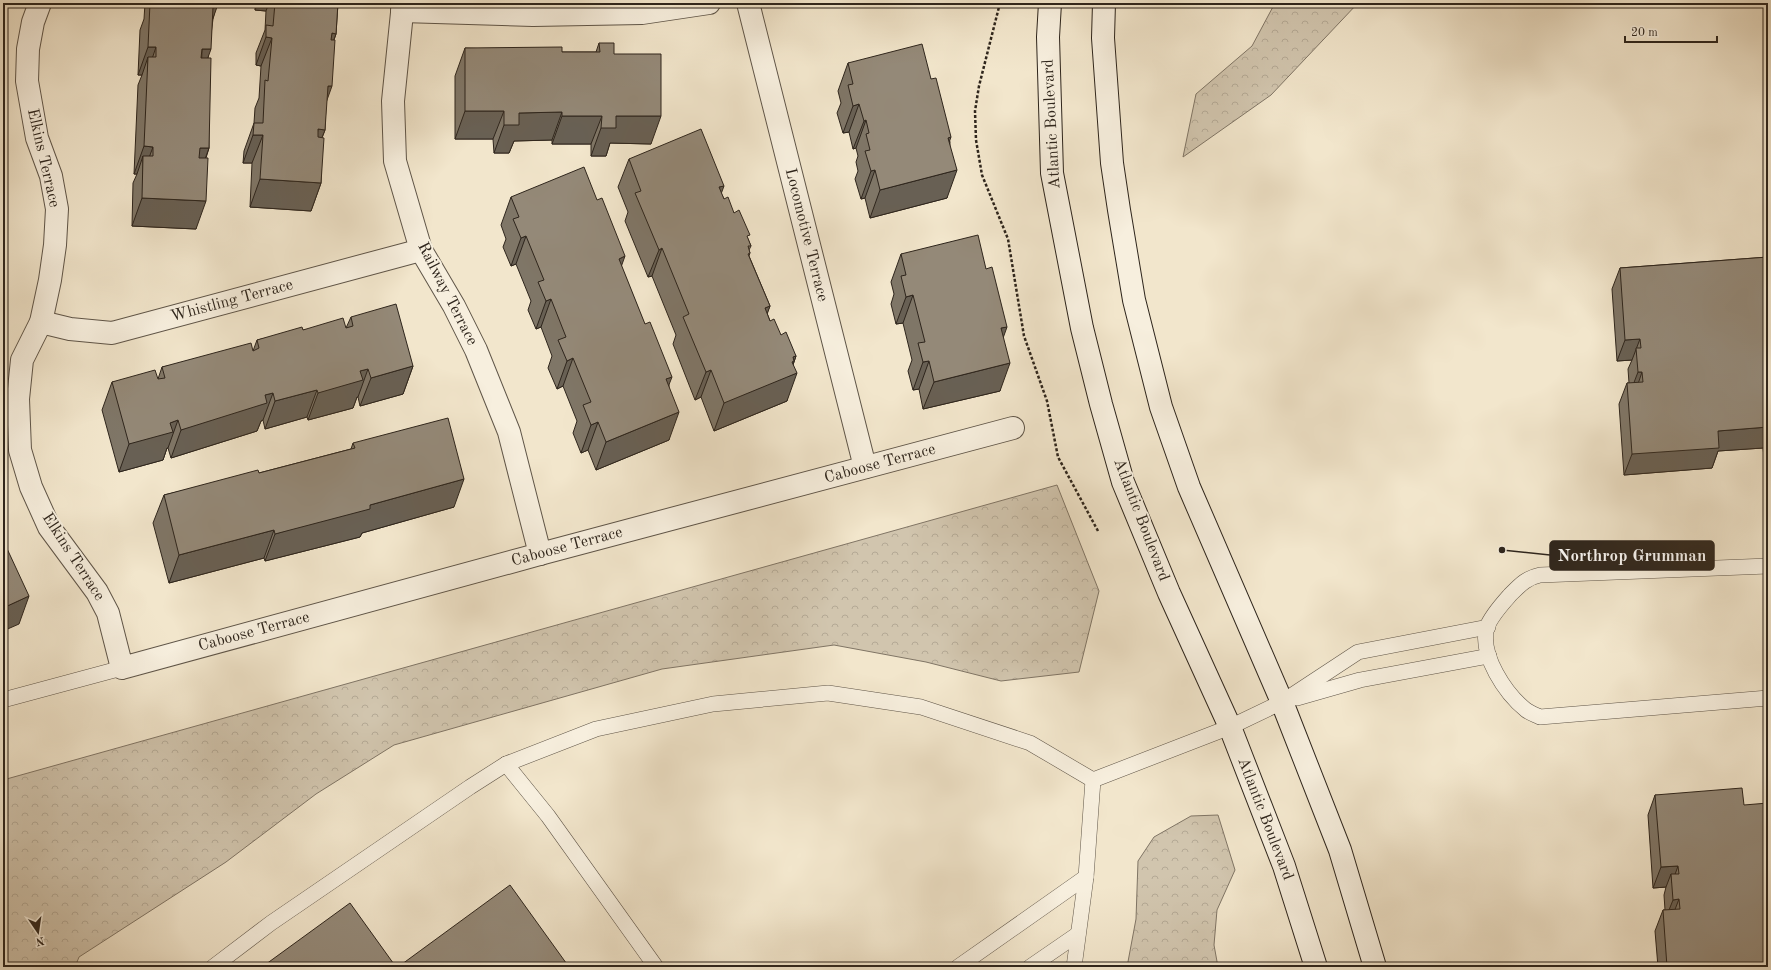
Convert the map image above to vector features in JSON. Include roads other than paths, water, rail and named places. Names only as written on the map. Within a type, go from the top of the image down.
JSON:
[{"type":"street","name":"Elkins Terrace","points":[[40,3],[33,22],[28,49],[27,81],[37,138],[51,176],[57,209],[54,252],[50,280],[40,322],[22,360],[18,399],[20,450],[31,488],[49,527],[97,592],[108,613],[122,668]]},
{"type":"street","points":[[402,7],[533,15],[642,13],[709,3]]},
{"type":"street","name":"Locomotive Terrace","points":[[748,3],[865,467]]},
{"type":"street","name":"Atlantic Boulevard","points":[[1050,3],[1048,37],[1052,173],[1090,358],[1123,482],[1169,593],[1230,727],[1284,866],[1316,967]]},
{"type":"street","points":[[1104,3],[1103,38],[1113,171],[1134,300],[1161,407],[1189,487],[1282,702],[1340,850],[1374,967]]},
{"type":"street","name":"Railway Terrace","points":[[402,7],[393,101],[395,161],[421,250],[454,306],[476,350],[509,432],[540,554]]},
{"type":"street","name":"Whistling Terrace","points":[[40,322],[70,329],[112,333],[421,250]]},
{"type":"street","name":"Caboose Terrace","points":[[122,668],[540,554],[1013,428]]},
{"type":"lane","points":[[1768,566],[1540,575],[1529,577],[1499,605],[1488,627],[1486,641],[1489,656],[1494,669],[1515,700],[1527,711],[1540,717],[1768,698]]},
{"type":"lane","points":[[1093,780],[1230,727],[1282,702],[1358,652],[1488,627]]},
{"type":"lane","points":[[1282,702],[1360,680],[1489,656]]},
{"type":"lane","points":[[3,700],[122,668]]},
{"type":"lane","points":[[213,967],[271,923],[374,851],[506,764],[596,728],[713,704],[828,693],[928,709],[1030,743],[1093,780]]},
{"type":"lane","points":[[506,764],[548,816],[656,967]]},
{"type":"lane","points":[[1074,967],[1086,877],[1093,780]]},
{"type":"lane","points":[[958,967],[1086,877]]},
{"type":"lane","points":[[1030,967],[1078,934]]},
{"type":"place","name":"Northrop Grumman","points":[[1502,550]]}]
